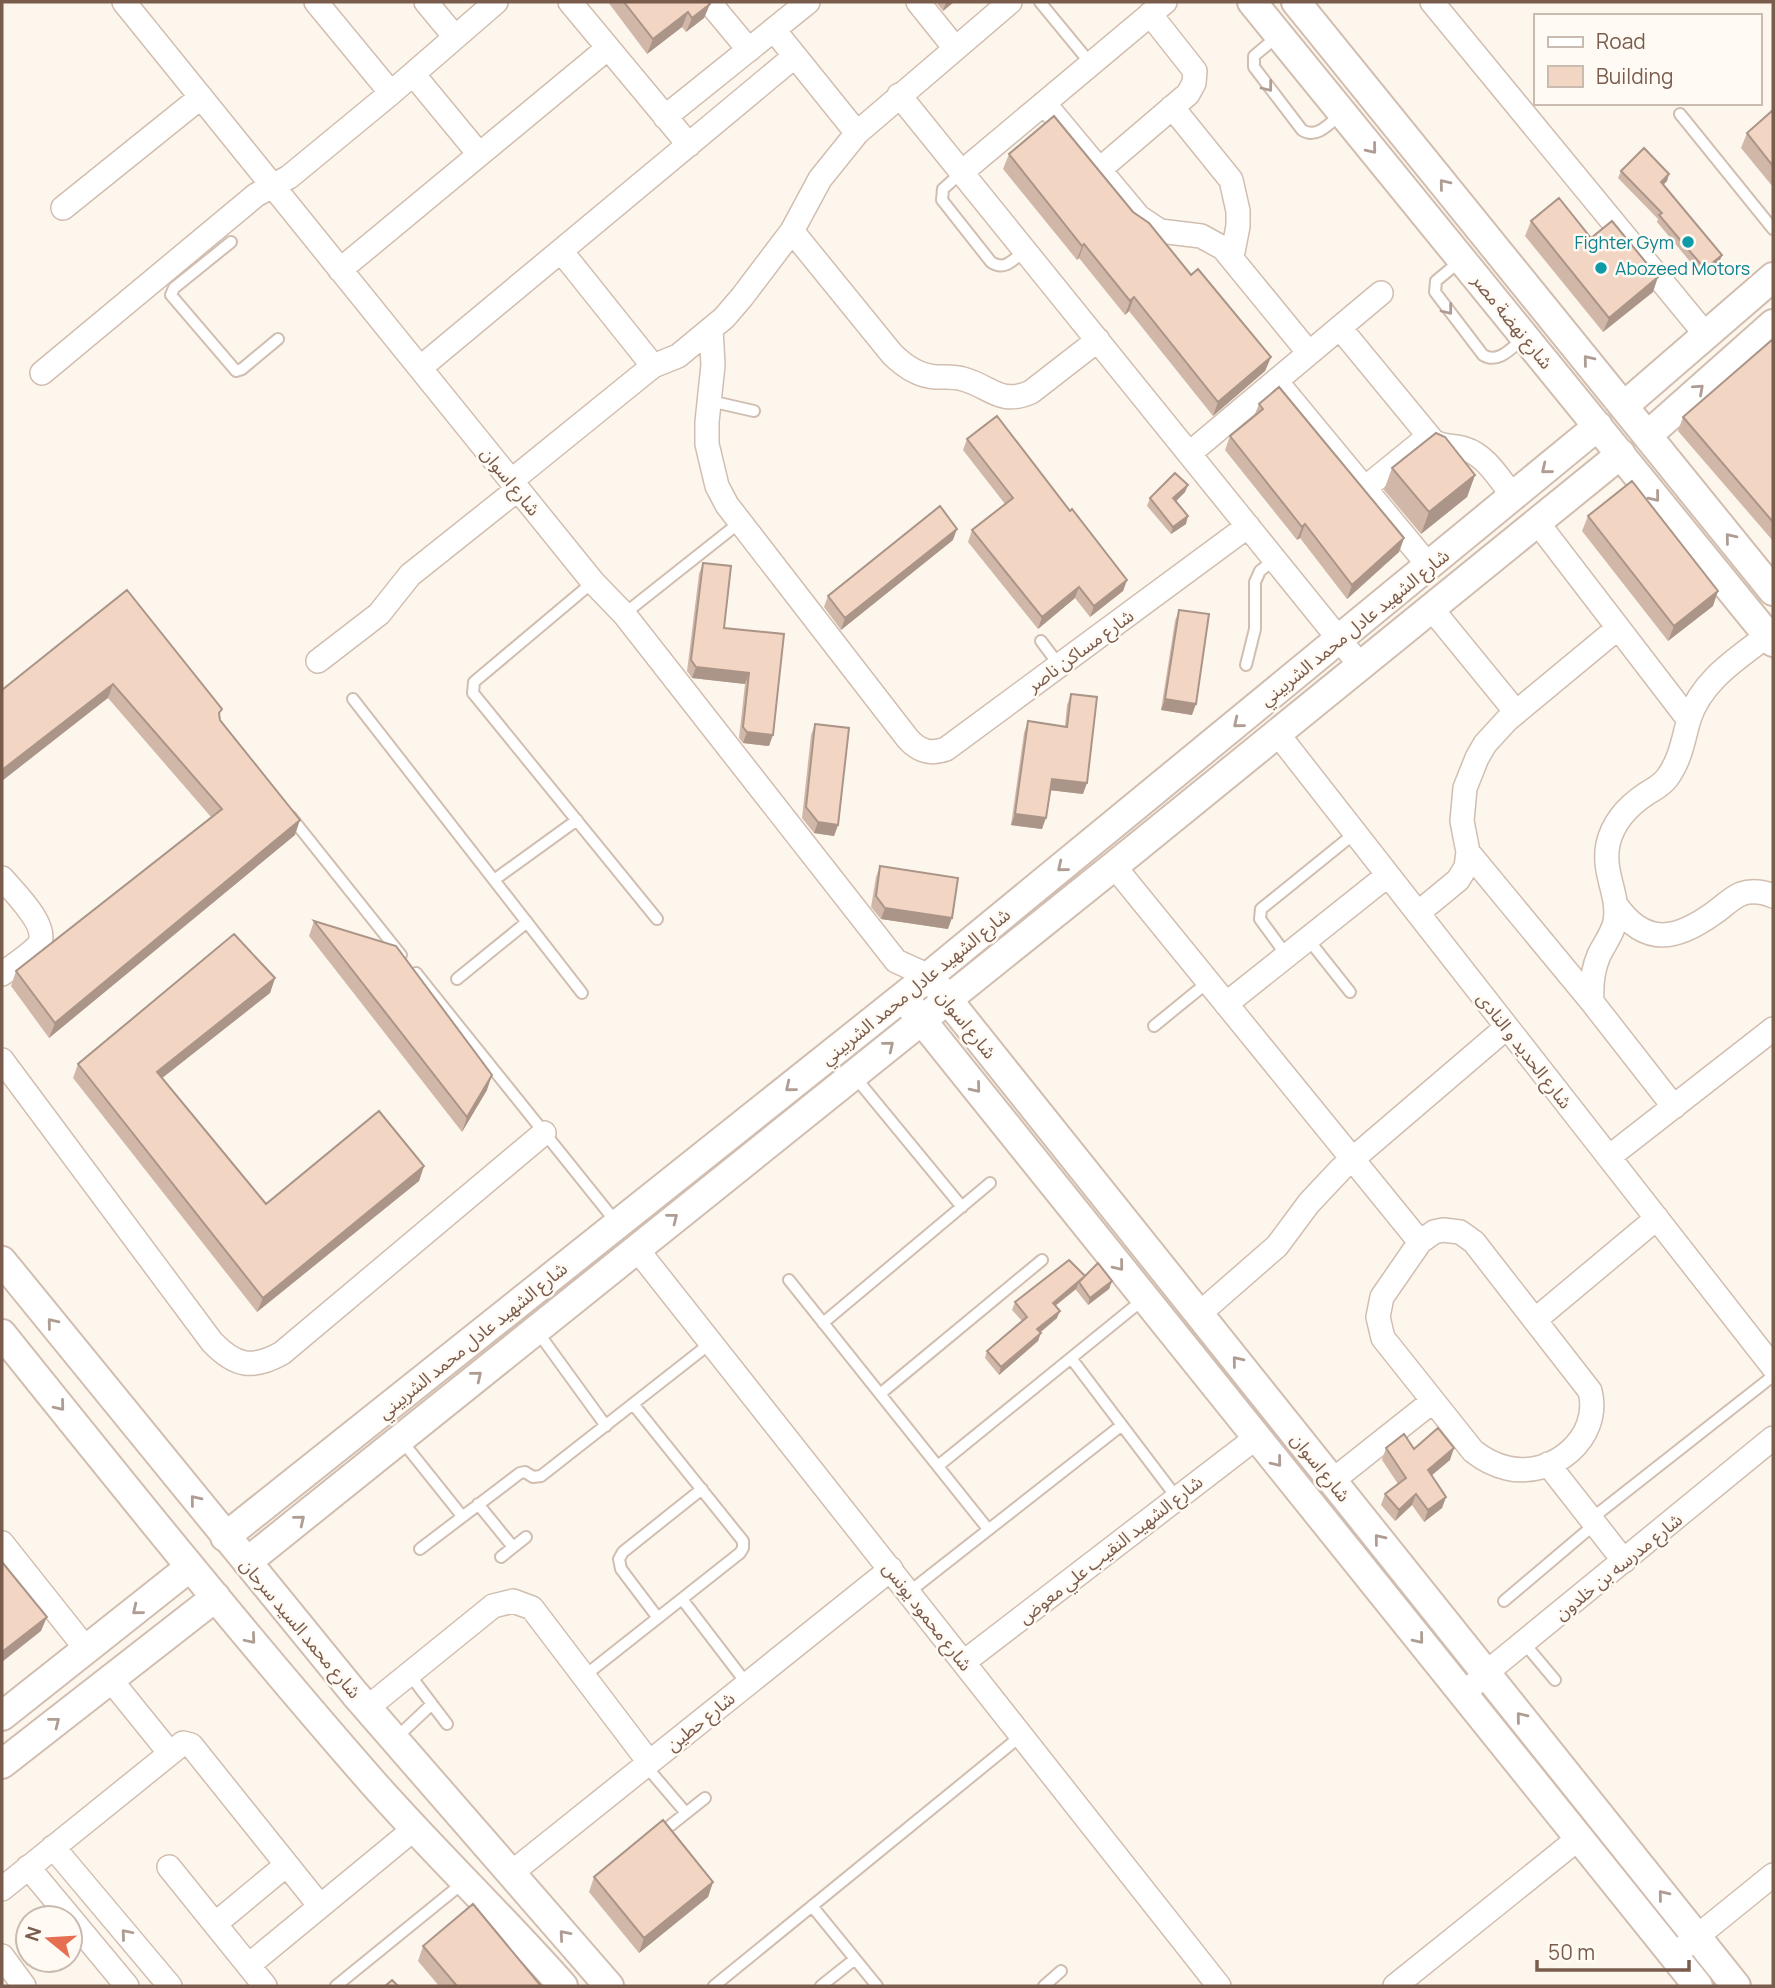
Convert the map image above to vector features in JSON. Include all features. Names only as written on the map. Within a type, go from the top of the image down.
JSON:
[{"type":"street","name":"شارع اسوان","points":[[124,2],[593,582],[624,614],[897,961],[929,976],[1736,1986]]},
{"type":"street","points":[[316,2],[391,93]]},
{"type":"street","points":[[426,2],[455,37]]},
{"type":"street","points":[[42,373],[205,251],[256,195],[289,177],[496,2]]},
{"type":"street","points":[[570,2],[689,145]]},
{"type":"street","points":[[709,2],[749,50]]},
{"type":"street","points":[[665,117],[808,2]]},
{"type":"street","points":[[918,2],[955,48]]},
{"type":"street","points":[[318,662],[379,614],[410,575],[653,366],[678,356],[711,329],[760,276],[792,231],[820,179],[857,132],[1010,2]]},
{"type":"street","name":"شارع نهضة مصر","points":[[1252,2],[1771,638]]},
{"type":"street","name":"شارع نهضة مصر","points":[[1296,2],[1773,591]]},
{"type":"street","points":[[1432,2],[1706,335]]},
{"type":"street","points":[[962,172],[1157,8],[1195,71],[1195,83],[1191,91],[1100,170]]},
{"type":"street","points":[[774,30],[857,132]]},
{"type":"street","points":[[340,270],[608,48]]},
{"type":"street","points":[[1307,69],[1333,48]]},
{"type":"street","points":[[420,368],[796,57]]},
{"type":"street","points":[[413,74],[479,154]]},
{"type":"street","points":[[900,94],[1360,665]]},
{"type":"street","points":[[63,208],[201,97]]},
{"type":"street","points":[[1044,103],[1139,217],[1152,228],[1168,233],[1201,236],[1223,248],[1309,354]]},
{"type":"street","points":[[1172,107],[1231,180],[1236,195],[1238,218],[1232,257]]},
{"type":"street","points":[[792,231],[892,354],[911,370],[922,374],[959,377],[1000,396],[1021,396],[1031,392],[1098,340]]},
{"type":"street","points":[[561,251],[653,366]]},
{"type":"street","points":[[1625,405],[1773,277]]},
{"type":"street","points":[[1189,453],[1381,293]]},
{"type":"street","points":[[1648,435],[1773,324]]},
{"type":"street","points":[[1340,328],[1429,436],[1443,446],[1464,448],[1477,454],[1513,496]]},
{"type":"street","points":[[711,329],[713,365],[707,422],[711,465],[717,486],[739,523]]},
{"type":"street","points":[[1276,381],[1429,566]]},
{"type":"street","name":"شارع الشهيد عادل محمد الشربيني","points":[[225,1537],[929,976],[1598,426]]},
{"type":"street","points":[[1365,488],[1429,436]]},
{"type":"street","name":"شارع الشهيد عادل محمد الشربيني","points":[[247,1562],[1114,866],[1621,454]]},
{"type":"street","points":[[1537,522],[1689,720]]},
{"type":"street","name":"شارع مساكن ناصر","points":[[739,523],[908,739],[925,751],[939,752],[1248,526]]},
{"type":"street","points":[[1431,608],[1516,712]]},
{"type":"street","points":[[1418,913],[1458,880],[1466,867],[1468,852],[1462,821],[1465,788],[1485,744],[1516,712],[1618,628]]},
{"type":"street","points":[[1592,1002],[1593,970],[1613,930],[1616,905],[1607,867],[1613,829],[1630,806],[1661,785],[1672,771],[1700,696],[1716,675],[1771,638]]},
{"type":"street","name":"شارع الحديد و النادى","points":[[1277,733],[1773,1367]]},
{"type":"street","points":[[1468,852],[1592,1002],[1674,1107]]},
{"type":"street","points":[[1114,866],[1420,1242]]},
{"type":"street","points":[[1226,1004],[1388,875]]},
{"type":"street","points":[[2,878],[38,923],[42,936],[37,947],[2,974]]},
{"type":"street","points":[[1616,905],[1634,925],[1646,932],[1673,935],[1698,925],[1742,894],[1754,891],[1773,895]]},
{"type":"street","name":"شارع اسوان","points":[[897,961],[903,997],[1698,1986]]},
{"type":"street","points":[[1199,1314],[1269,1254],[1319,1191],[1352,1158],[1507,1027]]},
{"type":"street","points":[[1609,1157],[1773,1029]]},
{"type":"street","points":[[2,1060],[212,1342],[226,1356],[244,1364],[264,1363],[282,1353],[544,1133]]},
{"type":"street","points":[[1535,1320],[1657,1218]]},
{"type":"street","points":[[1443,1230],[1468,1236],[1535,1320],[1590,1391],[1593,1404],[1587,1430],[1571,1451],[1548,1464],[1522,1470],[1508,1469],[1473,1451],[1383,1338],[1378,1317],[1382,1297],[1420,1242],[1434,1232],[1443,1230]]},
{"type":"street","name":"شارع محمود يونس","points":[[636,1248],[1219,1986]]},
{"type":"street","name":"شارع محمد السيد سرحان","points":[[2,1261],[361,1701],[609,1986]]},
{"type":"street","points":[[2,1334],[190,1567],[322,1724],[414,1829],[563,1986]]},
{"type":"street","points":[[1332,1481],[1433,1401]]},
{"type":"street","name":"شارع الشهيد النقيب علي معوض","points":[[964,1662],[1256,1437]]},
{"type":"street","name":"شارع مدرسه بن خلدون","points":[[1464,1694],[1486,1673],[1773,1438]]},
{"type":"street","points":[[1548,1464],[1624,1561]]},
{"type":"street","points":[[2,1544],[87,1650]]},
{"type":"street","points":[[24,1747],[2,1718],[190,1567]]},
{"type":"street","name":"شارع حطين","points":[[510,1874],[891,1569]]},
{"type":"street","points":[[2,1764],[216,1597]]},
{"type":"street","points":[[322,1724],[338,1722],[346,1717],[355,1703],[493,1606],[503,1602],[523,1603],[532,1608],[647,1764]]},
{"type":"street","points":[[110,1679],[169,1752]]},
{"type":"street","points":[[2,1889],[179,1744],[191,1745],[285,1866],[320,1906]]},
{"type":"street","points":[[372,1782],[374,1766],[379,1760],[401,1748]]},
{"type":"street","points":[[249,1965],[414,1829]]},
{"type":"street","points":[[1395,1986],[1579,1838]]},
{"type":"street","points":[[53,1847],[170,1986]]},
{"type":"street","points":[[215,1924],[285,1866]]},
{"type":"street","points":[[28,1867],[127,1986]]},
{"type":"street","points":[[169,1867],[265,1986]]},
{"type":"street","points":[[1673,1955],[1773,1875]]},
{"type":"street","points":[[2,1956],[24,1986]]},
{"type":"lane","points":[[1040,2],[1091,64]]},
{"type":"lane","points":[[1279,36],[1254,56],[1254,67],[1302,130],[1308,134],[1316,133],[1342,113]]},
{"type":"lane","points":[[1680,114],[1773,229]]},
{"type":"lane","points":[[962,172],[945,186],[941,197],[984,253],[994,265],[1002,266],[1025,250]]},
{"type":"lane","points":[[231,242],[205,251],[174,288],[171,293],[173,298],[236,371],[278,339]]},
{"type":"lane","points":[[1462,259],[1438,278],[1434,285],[1435,292],[1483,355],[1497,359],[1525,337]]},
{"type":"lane","points":[[710,401],[754,411]]},
{"type":"lane","points":[[624,614],[739,523]]},
{"type":"lane","points":[[1245,665],[1255,629],[1255,582],[1260,571],[1275,559]]},
{"type":"lane","points":[[593,582],[474,682],[473,693],[657,919]]},
{"type":"lane","points":[[1041,641],[1059,665]]},
{"type":"lane","points":[[353,699],[582,993]]},
{"type":"lane","points":[[285,810],[618,1224]]},
{"type":"lane","points":[[494,880],[577,820]]},
{"type":"lane","points":[[1287,956],[1260,919],[1261,909],[1355,833]]},
{"type":"lane","points":[[457,979],[527,922]]},
{"type":"lane","points":[[1308,939],[1350,992]]},
{"type":"lane","points":[[1154,1026],[1208,982]]},
{"type":"lane","points":[[854,1074],[962,1207]]},
{"type":"lane","points":[[823,1323],[990,1183]]},
{"type":"lane","points":[[880,1394],[1042,1260]]},
{"type":"lane","points":[[789,1280],[988,1529]]},
{"type":"lane","points":[[938,1466],[1145,1298]]},
{"type":"lane","points":[[536,1329],[606,1426]]},
{"type":"lane","points":[[420,1549],[520,1473],[525,1472],[533,1477],[541,1476],[712,1342]]},
{"type":"lane","points":[[1071,1359],[1177,1498]]},
{"type":"lane","points":[[1504,1601],[1593,1522],[1773,1376]]},
{"type":"lane","points":[[583,1677],[743,1548],[743,1541],[634,1404]]},
{"type":"lane","points":[[909,1592],[1122,1425]]},
{"type":"lane","points":[[400,1438],[463,1516]]},
{"type":"lane","points":[[658,1618],[621,1569],[620,1559],[623,1552],[702,1489]]},
{"type":"lane","points":[[478,1504],[513,1547]]},
{"type":"lane","points":[[501,1557],[526,1537]]},
{"type":"lane","points":[[682,1598],[747,1684]]},
{"type":"lane","points":[[1524,1643],[1555,1680]]},
{"type":"lane","points":[[416,1683],[447,1724]]},
{"type":"lane","points":[[401,1748],[432,1704]]},
{"type":"lane","points":[[714,1986],[1022,1735]]},
{"type":"lane","points":[[647,1764],[686,1813]]},
{"type":"lane","points":[[671,1825],[705,1798]]},
{"type":"lane","points":[[336,1986],[464,1882]]},
{"type":"lane","points":[[812,1906],[877,1986]]},
{"type":"lane","points":[[821,1986],[855,1959]]},
{"type":"lane","points":[[1044,1986],[1061,1971]]},
{"type":"building","points":[[624,2],[710,4],[692,18],[688,12],[653,39]]},
{"type":"building","points":[[1773,110],[1773,166],[1747,133]]},
{"type":"building","points":[[1054,116],[1133,212],[1149,223],[1191,275],[1198,269],[1271,357],[1218,402],[1134,297],[1130,301],[1084,244],[1082,246],[1009,154]]},
{"type":"building","points":[[1644,148],[1669,174],[1661,182],[1722,255],[1705,269],[1659,215],[1662,213],[1621,171]]},
{"type":"building","name":"Abozeed Motors","points":[[1559,198],[1591,238],[1612,221],[1658,277],[1609,318],[1531,221]]},
{"type":"building","points":[[1773,339],[1773,522],[1683,417]]},
{"type":"building","points":[[1279,387],[1404,538],[1352,585],[1305,524],[1302,527],[1230,436],[1263,409],[1259,404]]},
{"type":"building","points":[[997,416],[1127,580],[1094,606],[1079,587],[1042,617],[972,530],[1013,498],[967,439]]},
{"type":"building","points":[[1436,433],[1445,437],[1475,475],[1429,512],[1392,468]]},
{"type":"building","points":[[1175,473],[1188,485],[1173,498],[1188,516],[1173,527],[1150,498]]},
{"type":"building","points":[[1632,481],[1718,591],[1674,626],[1588,516]]},
{"type":"building","points":[[940,506],[957,529],[845,618],[828,596]]},
{"type":"building","points":[[703,563],[731,566],[724,628],[784,634],[773,735],[747,732],[743,727],[749,673],[696,667],[691,660]]},
{"type":"building","points":[[127,590],[222,709],[219,713],[220,720],[300,820],[55,1023],[16,971],[222,809],[113,684],[2,770],[2,690]]},
{"type":"building","points":[[1179,610],[1209,614],[1196,704],[1165,699]]},
{"type":"building","points":[[1071,694],[1097,697],[1087,783],[1052,779],[1046,818],[1015,814],[1028,721],[1067,727]]},
{"type":"building","points":[[815,724],[849,728],[838,825],[818,822],[806,807]]},
{"type":"building","points":[[880,866],[958,878],[952,918],[885,908],[876,896]]},
{"type":"building","points":[[314,921],[396,946],[492,1075],[467,1117]]},
{"type":"building","points":[[234,934],[275,978],[157,1072],[266,1204],[379,1111],[424,1166],[263,1298],[78,1064]]},
{"type":"building","points":[[1069,1260],[1085,1276],[1053,1303],[1060,1311],[1037,1329],[1041,1333],[1001,1367],[987,1351],[1027,1317],[1015,1302]]},
{"type":"building","points":[[1098,1263],[1112,1281],[1090,1298],[1079,1282]]},
{"type":"building","points":[[1438,1428],[1454,1448],[1428,1470],[1446,1497],[1428,1510],[1416,1494],[1399,1510],[1385,1494],[1406,1478],[1386,1448],[1404,1434],[1414,1449]]},
{"type":"building","points":[[2,1562],[47,1617],[2,1652]]},
{"type":"building","points":[[663,1820],[713,1882],[644,1938],[594,1877]]},
{"type":"building","points":[[473,1904],[541,1986],[457,1986],[423,1946]]},
{"type":"building","points":[[392,1980],[398,1986],[385,1986]]},
{"type":"place","name":"Fighter Gym","points":[[1688,242]]},
{"type":"place","name":"Abozeed Motors","points":[[1601,268]]}]
